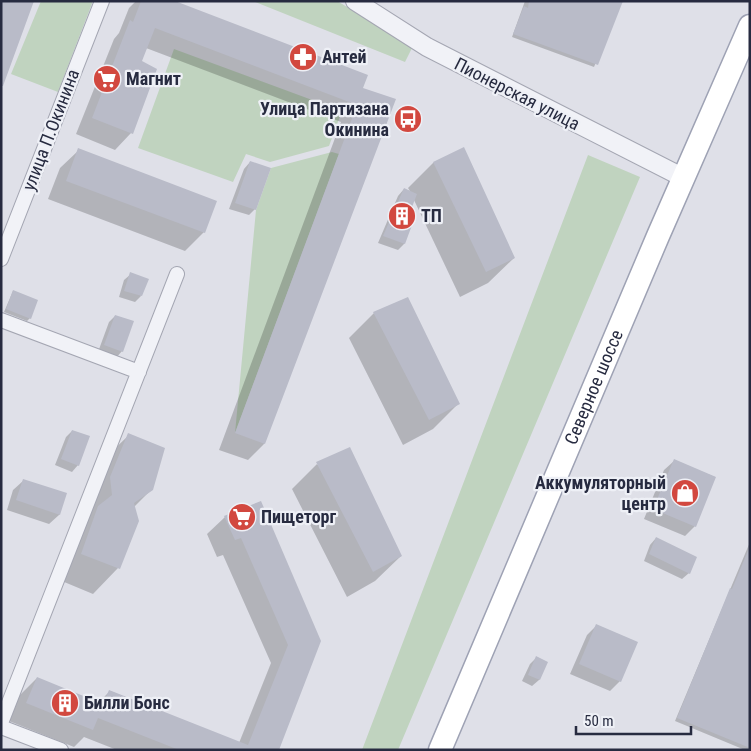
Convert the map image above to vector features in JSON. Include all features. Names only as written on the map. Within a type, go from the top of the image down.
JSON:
[{"type":"main road","name":"Северное шоссе","points":[[440,750],[750,26]]},
{"type":"street","name":"улица П.Окинина","points":[[1,259],[102,1]]},
{"type":"street","name":"Пионерская улица","points":[[355,1],[426,47],[684,178]]},
{"type":"street","points":[[61,750],[1,725],[177,274]]},
{"type":"street","points":[[1,320],[139,372]]},
{"type":"green space","points":[[41,1],[93,1],[58,92],[11,74]]},
{"type":"green space","points":[[253,1],[337,1],[413,46],[405,62]]},
{"type":"green space","points":[[174,49],[342,111],[329,146],[270,162],[246,154],[233,182],[138,148]]},
{"type":"green space","points":[[332,152],[339,154],[235,433],[256,210],[271,168]]},
{"type":"green space","points":[[588,155],[640,177],[398,750],[362,750]]},
{"type":"building","points":[[1,1],[34,1],[3,86],[1,86]]},
{"type":"building","points":[[141,1],[175,1],[368,75],[363,88],[396,99],[265,444],[235,433],[357,105],[155,28],[142,61],[157,69],[133,134],[92,118],[130,20],[133,22]]},
{"type":"building","points":[[529,1],[623,1],[598,65],[513,34],[524,6],[528,8]]},
{"type":"building","points":[[464,147],[515,258],[486,272],[433,162]]},
{"type":"building","points":[[78,148],[217,201],[205,233],[66,181]]},
{"type":"building","points":[[250,161],[271,168],[256,210],[235,203]]},
{"type":"building","name":"ТП","points":[[404,188],[417,194],[409,215],[415,217],[405,244],[383,236]]},
{"type":"building","points":[[130,272],[149,279],[142,296],[124,291]]},
{"type":"building","points":[[13,290],[38,300],[31,319],[6,309]]},
{"type":"building","points":[[408,297],[460,404],[429,420],[373,312]]},
{"type":"building","points":[[115,315],[134,321],[123,352],[104,345]]},
{"type":"building","points":[[72,430],[90,436],[79,466],[61,459]]},
{"type":"building","points":[[128,433],[165,448],[153,490],[134,503],[139,521],[120,569],[81,554],[98,506],[112,495],[110,477]]},
{"type":"building","points":[[350,447],[402,556],[373,572],[316,462]]},
{"type":"building","points":[[674,459],[716,477],[696,527],[653,509]]},
{"type":"building","points":[[23,479],[67,493],[60,515],[16,500]]},
{"type":"building","points":[[261,501],[321,641],[279,750],[179,750],[98,718],[93,730],[26,703],[37,677],[103,704],[109,690],[248,745],[288,645],[241,538],[235,540],[224,516]]},
{"type":"building","points":[[656,537],[697,557],[690,574],[649,554]]},
{"type":"building","points":[[750,546],[750,748],[677,718],[730,588],[732,589]]},
{"type":"building","points":[[596,624],[638,642],[621,682],[579,664]]},
{"type":"building","points":[[536,656],[548,662],[540,680],[528,675]]},
{"type":"place","name":"Антей","points":[[303,57]]},
{"type":"place","name":"Магнит","points":[[107,79]]},
{"type":"place","name":"Улица Партизана Окинина","points":[[408,119]]},
{"type":"place","name":"ТП","points":[[402,216]]},
{"type":"place","name":"Аккумуляторный центр","points":[[685,493]]},
{"type":"place","name":"Пищеторг","points":[[242,517]]},
{"type":"place","name":"Билли Бонс","points":[[65,703]]}]
